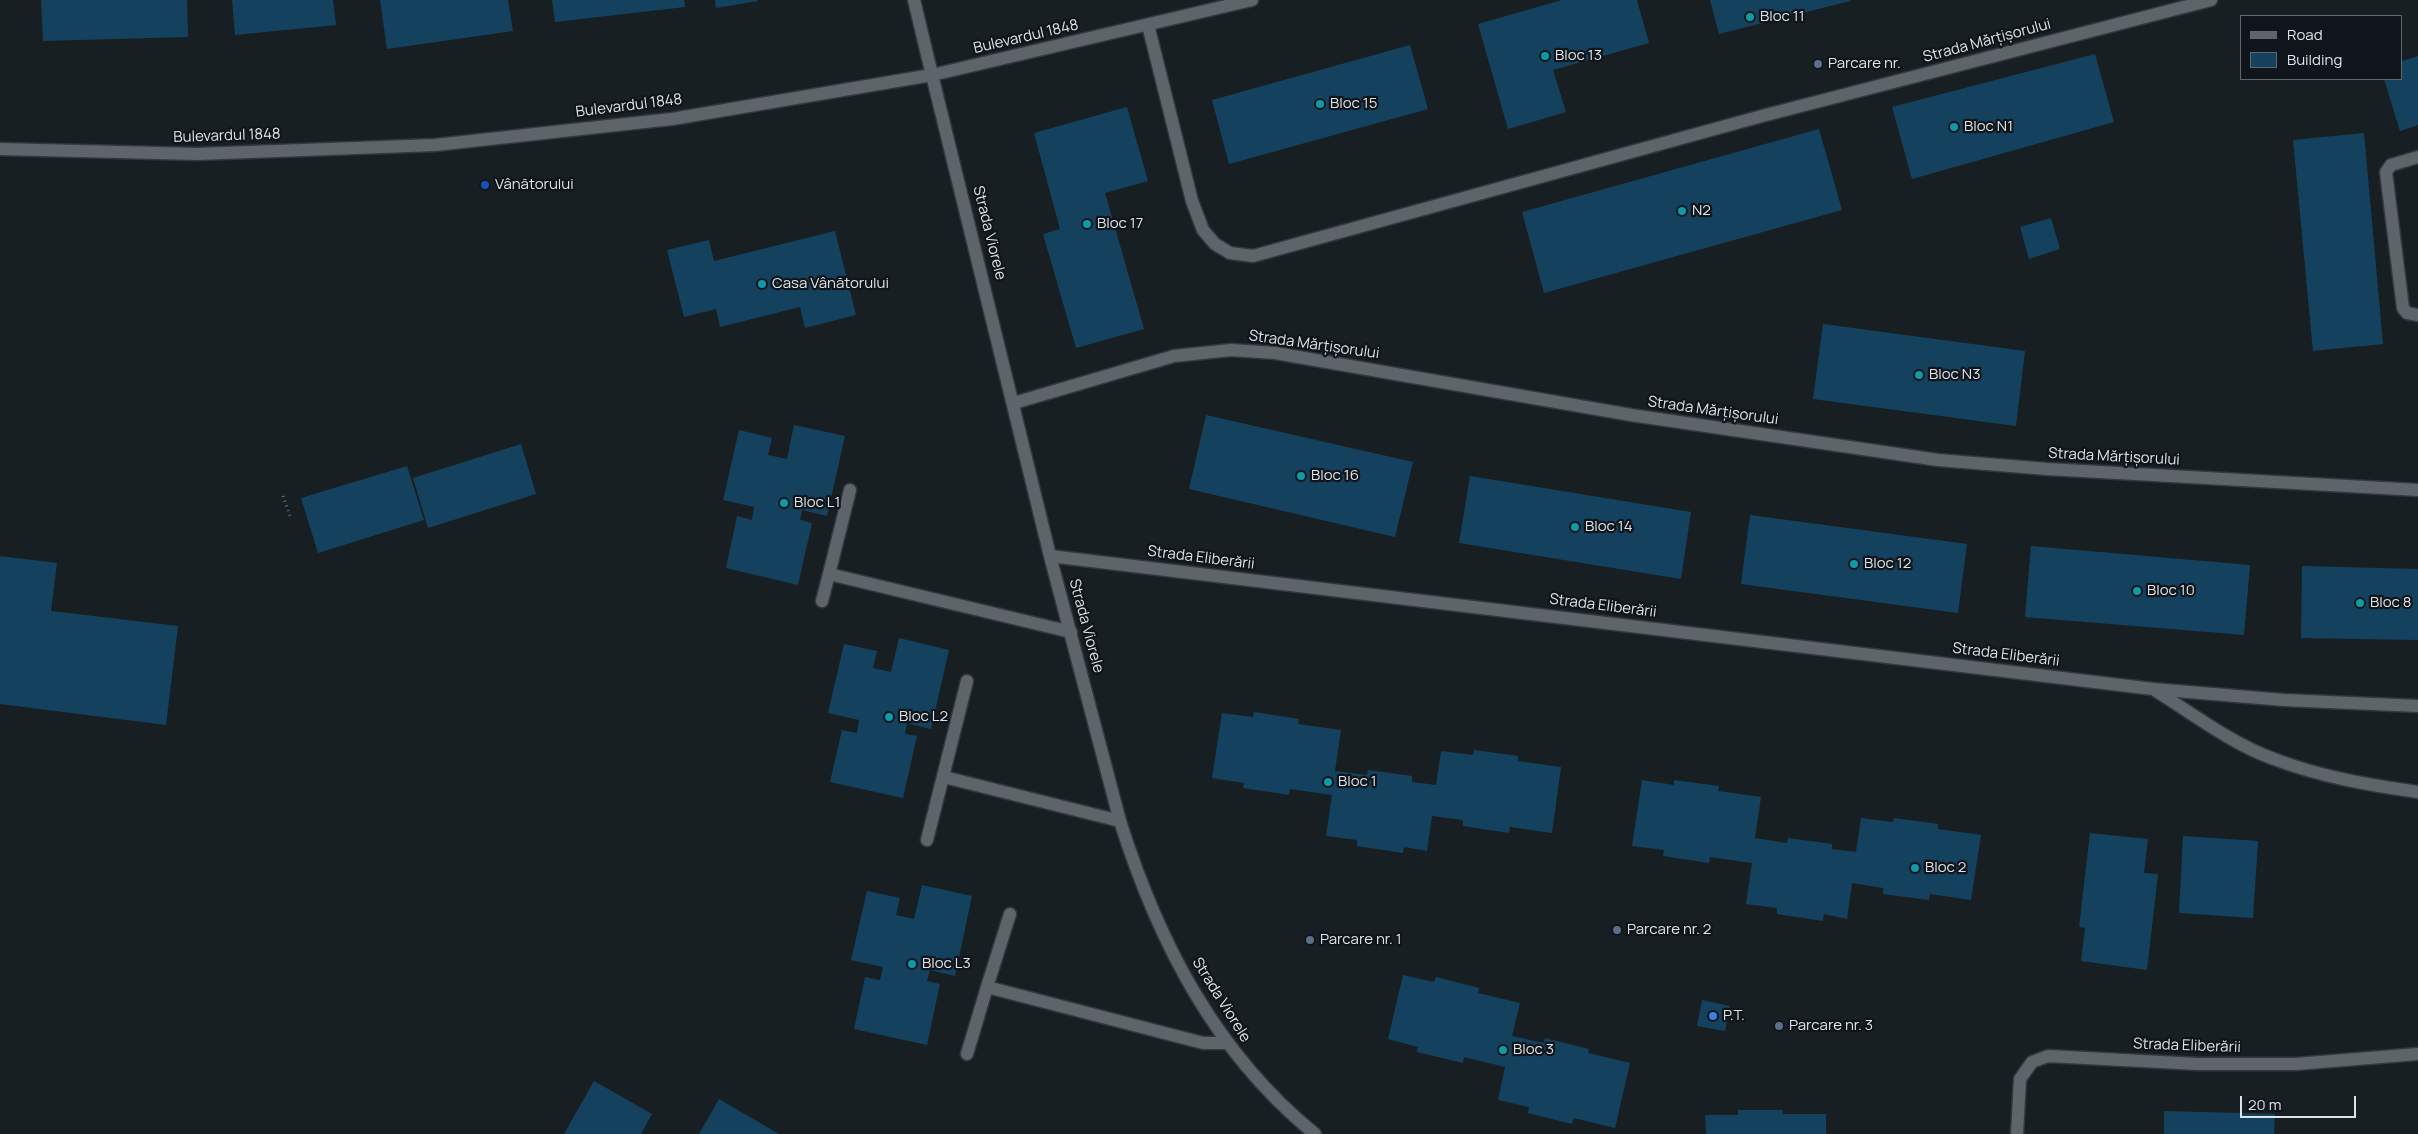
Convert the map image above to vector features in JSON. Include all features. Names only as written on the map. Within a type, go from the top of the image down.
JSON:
[{"type":"street","name":"Strada Viorele","points":[[914,0],[1050,556],[1120,821],[1133,860],[1157,921],[1188,984],[1226,1043],[1263,1085],[1315,1134]]},
{"type":"street","name":"Bulevardul 1848","points":[[0,149],[197,154],[435,146],[672,118],[932,75],[1252,0]]},
{"type":"street","name":"Strada Mărțișorului","points":[[1148,25],[1192,201],[1203,230],[1215,244],[1230,253],[1253,256],[1762,116],[2211,0]]},
{"type":"street","points":[[2418,157],[2391,164],[2386,172],[2403,308],[2407,313],[2418,315]]},
{"type":"street","name":"Strada Mărțișorului","points":[[1014,403],[1174,356],[1231,350],[1275,353],[1631,415],[1938,460],[2047,470],[2418,490]]},
{"type":"street","points":[[822,601],[850,490]]},
{"type":"street","name":"Strada Eliberării","points":[[1050,556],[2153,689],[2284,700],[2418,706]]},
{"type":"street","points":[[829,574],[1071,632]]},
{"type":"street","points":[[926,840],[944,777],[967,681]]},
{"type":"street","name":"Strada Eliberării","points":[[2153,689],[2228,736],[2272,759],[2326,777],[2418,792]]},
{"type":"street","points":[[944,777],[1120,821]]},
{"type":"street","points":[[967,1054],[1010,914]]},
{"type":"street","points":[[988,987],[1203,1043],[1226,1043]]},
{"type":"street","name":"Strada Eliberării","points":[[2016,1134],[2020,1078],[2032,1062],[2048,1056],[2198,1064],[2296,1064],[2418,1054]]},
{"type":"path","points":[[283,496],[290,516]]},
{"type":"building","points":[[41,0],[187,0],[188,37],[43,41]]},
{"type":"building","points":[[232,0],[333,0],[336,25],[235,35]]},
{"type":"building","points":[[380,0],[508,0],[513,31],[387,49]]},
{"type":"building","points":[[552,0],[684,0],[685,7],[555,22]]},
{"type":"building","points":[[715,0],[757,0],[758,1],[716,8]]},
{"type":"building","name":"Bloc 13","points":[[1562,0],[1637,0],[1649,43],[1553,70],[1566,112],[1508,129],[1478,24]]},
{"type":"building","name":"Bloc 11","points":[[1710,0],[1850,0],[1850,1],[1719,34]]},
{"type":"building","name":"Bloc 15","points":[[1410,45],[1428,109],[1229,164],[1212,100]]},
{"type":"building","points":[[2095,54],[2114,122],[1912,179],[1892,107]]},
{"type":"building","points":[[2418,56],[2418,125],[2400,131],[2384,80],[2403,80],[2403,61]]},
{"type":"building","name":"Bloc 17","points":[[1127,107],[1148,181],[1105,193],[1144,329],[1076,348],[1043,234],[1060,229],[1034,133]]},
{"type":"building","name":"N2","points":[[1819,129],[1842,210],[1544,293],[1522,212]]},
{"type":"building","points":[[2364,133],[2383,344],[2313,351],[2293,140]]},
{"type":"building","points":[[2051,218],[2060,249],[2029,259],[2020,227]]},
{"type":"building","name":"Casa Vânătorului","points":[[835,231],[856,315],[805,328],[800,307],[720,327],[716,309],[684,317],[667,250],[709,240],[714,261]]},
{"type":"building","name":"Bloc N3","points":[[1823,324],[2025,351],[2016,426],[1813,399]]},
{"type":"building","name":"Bloc 16","points":[[1206,415],[1413,462],[1395,537],[1189,489]]},
{"type":"building","name":"Bloc L1","points":[[794,425],[845,436],[827,516],[802,510],[800,520],[812,523],[798,585],[726,568],[737,516],[752,520],[754,507],[723,500],[739,430],[772,438],[768,455],[787,459]]},
{"type":"building","points":[[521,444],[536,494],[428,528],[413,478]]},
{"type":"building","points":[[407,466],[424,520],[318,553],[301,498]]},
{"type":"building","name":"Bloc 14","points":[[1470,476],[1691,512],[1681,579],[1459,543]]},
{"type":"building","name":"Bloc 12","points":[[1750,515],[1967,544],[1958,613],[1741,584]]},
{"type":"building","name":"Bloc 10","points":[[2031,546],[2250,565],[2244,635],[2025,617]]},
{"type":"building","points":[[0,556],[57,563],[51,611],[178,626],[166,725],[0,704]]},
{"type":"building","name":"Bloc 8","points":[[2302,566],[2418,569],[2418,640],[2301,638]]},
{"type":"building","name":"Bloc L2","points":[[899,638],[949,650],[931,729],[907,723],[905,734],[917,736],[903,798],[830,782],[842,730],[857,733],[859,720],[828,713],[844,644],[877,651],[873,668],[891,672]]},
{"type":"building","name":"Bloc 1","points":[[1254,712],[1299,719],[1298,724],[1341,730],[1335,771],[1367,775],[1368,770],[1412,776],[1412,782],[1436,785],[1441,751],[1473,755],[1474,750],[1518,756],[1518,761],[1561,767],[1552,833],[1510,827],[1509,833],[1463,826],[1463,820],[1432,816],[1427,851],[1404,847],[1403,853],[1357,846],[1357,840],[1326,836],[1332,795],[1290,789],[1289,795],[1243,788],[1244,783],[1212,778],[1222,713],[1253,717]]},
{"type":"building","points":[[1642,780],[1674,785],[1674,780],[1719,786],[1718,791],[1761,797],[1755,838],[1787,843],[1788,838],[1832,844],[1832,849],[1856,852],[1861,818],[1893,822],[1894,818],[1938,824],[1938,829],[1981,835],[1971,900],[1930,894],[1929,900],[1883,894],[1883,888],[1852,883],[1847,919],[1824,914],[1823,921],[1777,914],[1777,908],[1746,904],[1752,863],[1710,857],[1709,863],[1663,856],[1664,850],[1632,846]]},
{"type":"building","points":[[2090,833],[2148,839],[2144,873],[2158,874],[2147,970],[2081,961],[2085,928],[2079,927]]},
{"type":"building","points":[[2183,836],[2258,841],[2253,918],[2179,913]]},
{"type":"building","name":"Bloc L3","points":[[922,885],[972,896],[955,976],[930,970],[927,981],[940,984],[927,1045],[854,1029],[865,977],[880,980],[883,967],[851,960],[867,891],[900,898],[896,915],[914,919]]},
{"type":"building","name":"Bloc 3","points":[[1403,975],[1434,982],[1436,977],[1479,988],[1478,993],[1520,1003],[1512,1036],[1544,1043],[1545,1038],[1589,1049],[1588,1053],[1630,1063],[1615,1128],[1574,1118],[1572,1124],[1528,1113],[1529,1107],[1498,1100],[1505,1067],[1464,1057],[1463,1063],[1417,1052],[1418,1047],[1388,1039]]},
{"type":"building","name":"P.T.","points":[[1702,1000],[1730,1006],[1725,1031],[1697,1026]]},
{"type":"building","points":[[594,1081],[652,1114],[641,1134],[564,1134]]},
{"type":"building","points":[[719,1099],[779,1134],[699,1134]]},
{"type":"building","points":[[1738,1110],[1782,1110],[1783,1114],[1826,1114],[1826,1134],[1706,1134],[1705,1115],[1738,1115]]},
{"type":"building","points":[[2164,1111],[2275,1114],[2274,1134],[2164,1134]]},
{"type":"place","name":"Bloc 11","points":[[1750,17]]},
{"type":"place","name":"Bloc 13","points":[[1545,56]]},
{"type":"place","name":"Parcare nr.","points":[[1818,64]]},
{"type":"place","name":"Bloc 15","points":[[1320,104]]},
{"type":"place","name":"Bloc N1","points":[[1954,127]]},
{"type":"place","name":"Vânătorului","points":[[485,185]]},
{"type":"place","name":"N2","points":[[1682,211]]},
{"type":"place","name":"Bloc 17","points":[[1087,224]]},
{"type":"place","name":"Casa Vânătorului","points":[[762,284]]},
{"type":"place","name":"Bloc N3","points":[[1919,375]]},
{"type":"place","name":"Bloc 16","points":[[1301,476]]},
{"type":"place","name":"Bloc L1","points":[[784,503]]},
{"type":"place","name":"Bloc 14","points":[[1575,527]]},
{"type":"place","name":"Bloc 12","points":[[1854,564]]},
{"type":"place","name":"Bloc 10","points":[[2137,591]]},
{"type":"place","name":"Bloc 8","points":[[2360,603]]},
{"type":"place","name":"Bloc L2","points":[[889,717]]},
{"type":"place","name":"Bloc 1","points":[[1328,782]]},
{"type":"place","name":"Bloc 2","points":[[1915,868]]},
{"type":"place","name":"Parcare nr. 2","points":[[1617,930]]},
{"type":"place","name":"Parcare nr. 1","points":[[1310,940]]},
{"type":"place","name":"Bloc L3","points":[[912,964]]},
{"type":"place","name":"P.T.","points":[[1713,1016]]},
{"type":"place","name":"Parcare nr. 3","points":[[1779,1026]]},
{"type":"place","name":"Bloc 3","points":[[1503,1050]]}]
